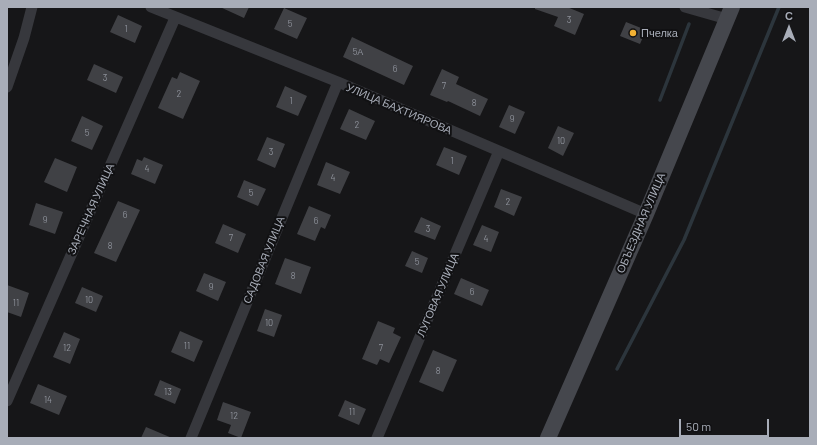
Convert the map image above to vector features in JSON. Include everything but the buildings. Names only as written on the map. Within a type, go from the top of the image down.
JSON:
[{"type":"main road","name":"ОБЪЕЗДНАЯ УЛИЦА","points":[[548,438],[646,214],[729,13]]},
{"type":"street","points":[[7,87],[24,38],[32,7]]},
{"type":"street","name":"УЛИЦА БАХТИЯРОВА","points":[[151,7],[175,18],[338,82],[646,214]]},
{"type":"street","points":[[685,7],[729,13]]},
{"type":"street","name":"ЗАРЕЧНАЯ УЛИЦА","points":[[7,401],[175,18]]},
{"type":"street","name":"САДОВАЯ УЛИЦА","points":[[191,438],[338,82]]},
{"type":"street","name":"ЛУГОВАЯ УЛИЦА","points":[[377,438],[499,151]]},
{"type":"waterway","points":[[617,369],[684,240],[779,7]]},
{"type":"waterway","points":[[660,100],[689,24]]},
{"type":"place","name":"Пчелка","points":[[633,33]]}]
